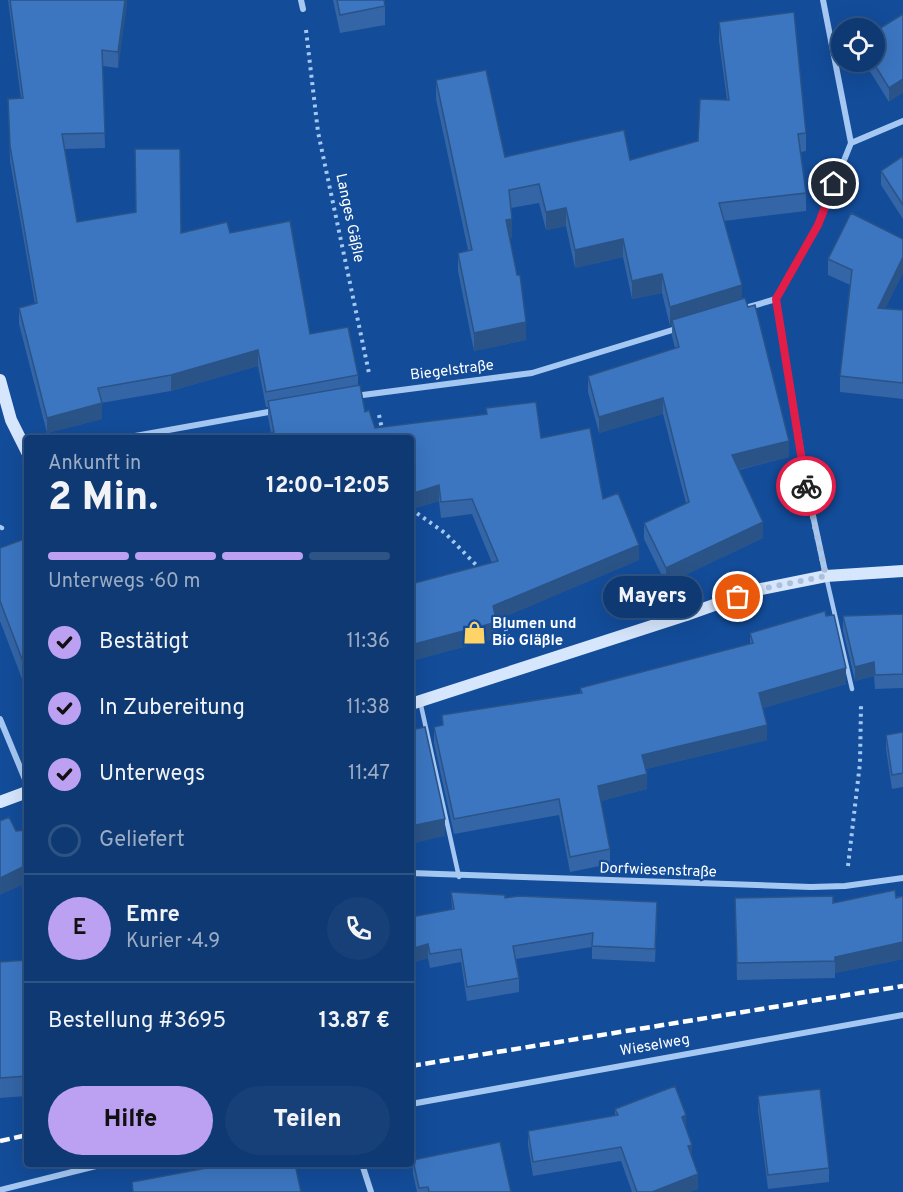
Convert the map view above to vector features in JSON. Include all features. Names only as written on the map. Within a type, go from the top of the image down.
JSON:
[{"type":"street","points":[[301,0],[303,9]]},
{"type":"street","points":[[823,0],[851,143],[818,225],[776,299],[807,488],[826,576]]},
{"type":"street","points":[[851,143],[903,121]]},
{"type":"street","points":[[742,309],[776,299]]},
{"type":"street","name":"Biegelstraße","points":[[349,398],[532,373],[687,326]]},
{"type":"street","points":[[0,380],[12,420],[24,446]]},
{"type":"street","points":[[142,435],[279,410]]},
{"type":"street","points":[[416,703],[756,590],[826,576],[903,571]]},
{"type":"street","points":[[0,719],[24,777]]},
{"type":"street","points":[[0,802],[24,793]]},
{"type":"street","name":"Dorfwiesenstraße","points":[[414,873],[459,877],[845,886],[903,878]]},
{"type":"street","name":"Wieselweg","points":[[414,1103],[903,1015]]},
{"type":"street","points":[[0,1190],[92,1167]]},
{"type":"street","points":[[363,1167],[371,1192]]},
{"type":"lane","points":[[826,576],[852,689]]},
{"type":"lane","points":[[416,703],[459,877]]},
{"type":"path","name":"Langes Gäßle","points":[[303,9],[318,132],[383,435]]},
{"type":"path","points":[[414,511],[445,534],[484,573]]},
{"type":"path","points":[[496,605],[521,669]]},
{"type":"path","points":[[845,886],[860,763],[861,695],[852,689]]},
{"type":"building","points":[[10,0],[125,0],[118,52],[102,50],[105,133],[62,134],[77,222],[136,212],[135,149],[180,149],[181,233],[227,222],[230,233],[290,221],[310,334],[348,327],[358,375],[266,392],[258,350],[171,375],[98,388],[102,403],[47,418],[19,308],[37,303],[10,146],[8,99],[23,98]]},
{"type":"building","points":[[337,0],[384,0],[385,6],[340,15]]},
{"type":"building","points":[[794,12],[806,133],[798,134],[806,193],[719,203],[742,285],[670,307],[662,274],[632,281],[623,239],[575,250],[566,208],[546,212],[539,184],[509,190],[512,219],[506,220],[517,275],[520,275],[526,322],[474,333],[458,253],[472,250],[436,80],[486,70],[505,157],[624,130],[630,160],[698,141],[700,99],[729,100],[719,22]]},
{"type":"building","points":[[903,14],[903,79],[889,88],[879,72],[885,72],[885,25]]},
{"type":"building","points":[[903,156],[903,205],[881,171]]},
{"type":"building","points":[[851,213],[903,239],[903,257],[878,308],[903,310],[903,383],[840,376],[852,270],[828,259]]},
{"type":"building","points":[[745,298],[748,307],[755,305],[789,441],[732,455],[763,522],[666,568],[644,523],[689,502],[663,398],[599,417],[588,376],[679,347],[672,320]]},
{"type":"building","points":[[360,385],[365,412],[369,410],[375,428],[487,414],[486,408],[536,402],[541,438],[590,428],[603,499],[618,493],[639,545],[493,606],[497,622],[414,644],[414,583],[498,561],[472,499],[441,502],[439,485],[414,493],[414,435],[263,435],[274,432],[268,401]]},
{"type":"building","points":[[24,539],[24,664],[0,601],[0,548]]},
{"type":"building","points":[[825,611],[826,616],[834,615],[846,668],[759,693],[767,725],[642,755],[647,774],[598,786],[610,849],[570,857],[559,799],[454,819],[434,727],[443,725],[442,715],[582,693],[580,688],[753,643],[750,633]]},
{"type":"building","points":[[903,614],[903,674],[875,675],[874,662],[855,667],[843,616]]},
{"type":"building","points":[[425,727],[445,819],[414,825],[414,729]]},
{"type":"building","points":[[903,732],[903,773],[892,775],[886,735]]},
{"type":"building","points":[[9,817],[16,831],[24,830],[24,866],[0,878],[0,821]]},
{"type":"building","points":[[895,890],[896,898],[903,896],[903,942],[835,957],[835,961],[737,963],[735,898],[833,896],[833,903]]},
{"type":"building","points":[[451,892],[505,895],[505,898],[519,896],[657,902],[655,949],[592,946],[593,933],[513,946],[519,978],[467,987],[461,949],[430,954],[428,944],[414,948],[414,916],[454,909]]},
{"type":"building","points":[[24,960],[24,1076],[0,1078],[0,962]]},
{"type":"building","points":[[675,1086],[686,1115],[682,1117],[692,1145],[688,1146],[698,1174],[652,1192],[637,1192],[621,1147],[533,1162],[528,1131],[618,1115],[615,1109]]},
{"type":"building","points":[[820,1089],[829,1168],[768,1175],[758,1096]]},
{"type":"building","points":[[500,1142],[511,1192],[429,1192],[428,1187],[419,1188],[414,1160]]},
{"type":"building","points":[[212,1167],[296,1167],[301,1192],[133,1192],[132,1182]]},
{"type":"railway","points":[[414,1066],[903,986]]},
{"type":"railway","points":[[0,1141],[24,1136]]},
{"type":"way so far","points":[[738,597],[756,590],[826,576],[806,486]]},
{"type":"place","name":"Mayers","points":[[738,597]]},
{"type":"place","name":"Blumen und Bio Gläßle","points":[[474,633]]},
{"type":"route","points":[[806,486],[776,299],[818,225],[834,184]]}]
